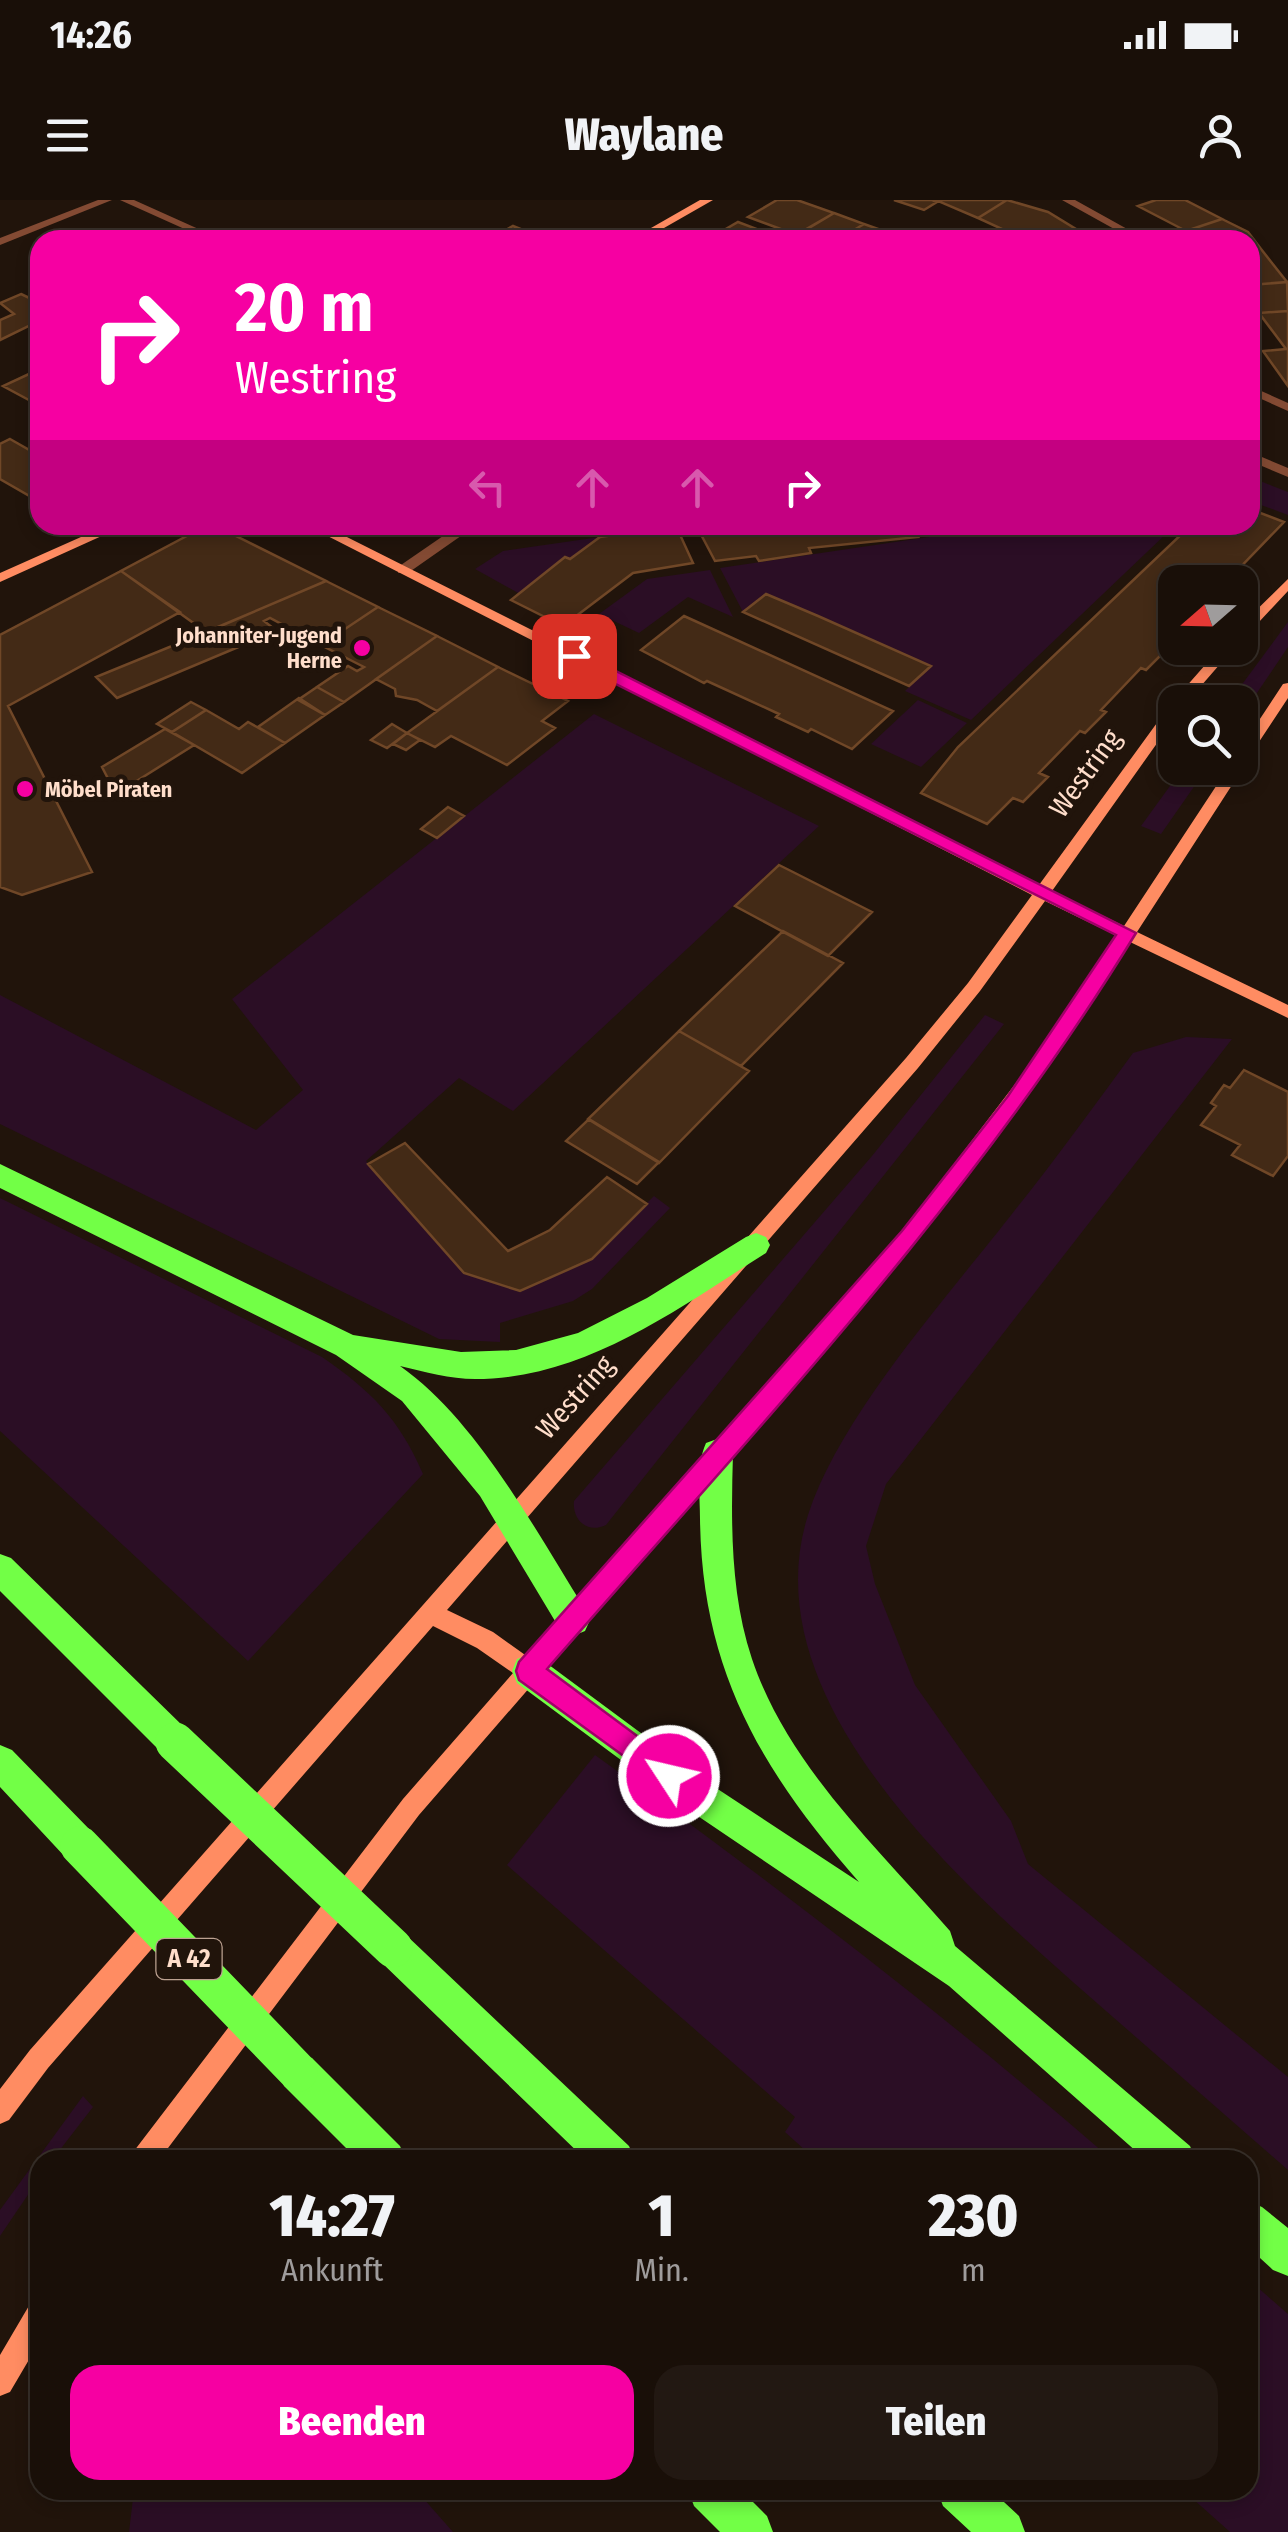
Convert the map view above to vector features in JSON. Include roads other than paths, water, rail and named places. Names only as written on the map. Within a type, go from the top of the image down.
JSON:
[{"type":"highway","points":[[0,1175],[348,1346],[413,1392],[473,1462],[573,1620]]},
{"type":"highway","points":[[348,1346],[381,1348],[455,1365],[514,1365],[544,1358],[621,1328],[756,1245]]},
{"type":"highway","points":[[717,1453],[718,1574],[727,1626],[745,1686],[775,1743],[832,1824],[962,1973]]},
{"type":"highway","points":[[0,1569],[175,1742],[604,2150]]},
{"type":"highway","points":[[528,1671],[695,1794],[962,1973],[1165,2150]]},
{"type":"highway","name":"A 42","points":[[0,1762],[376,2150]]},
{"type":"highway","points":[[1258,2230],[1288,2255]]},
{"type":"highway","points":[[720,2500],[751,2532]]},
{"type":"highway","points":[[970,2500],[1003,2532]]},
{"type":"main road","points":[[653,230],[708,200]]},
{"type":"main road","points":[[0,578],[97,535]]},
{"type":"main road","points":[[334,535],[1040,892],[1288,1012]]},
{"type":"main road","points":[[1258,615],[1288,583]]},
{"type":"main road","name":"Westring","points":[[1195,685],[1212,665]]},
{"type":"main road","points":[[1258,733],[1288,687]]},
{"type":"main road","name":"Westring","points":[[0,2111],[39,2060],[432,1614],[511,1518],[756,1245],[974,987],[1158,731]]},
{"type":"main road","points":[[151,2150],[411,1808],[909,1237],[1015,1102],[1225,785]]},
{"type":"main road","points":[[432,1614],[485,1640],[528,1671]]},
{"type":"main road","points":[[0,2382],[30,2331]]},
{"type":"street","points":[[31,230],[108,200]]},
{"type":"street","points":[[124,200],[194,230]]},
{"type":"street","points":[[1067,200],[1123,230]]},
{"type":"street","points":[[0,242],[30,230]]},
{"type":"street","points":[[1260,394],[1288,406]]},
{"type":"street","points":[[1260,460],[1288,472]]},
{"type":"street","points":[[403,570],[449,535]]},
{"type":"place","name":"Johanniter-Jugend Herne","points":[[362,648]]},
{"type":"place","name":"Möbel Piraten","points":[[25,789]]}]
